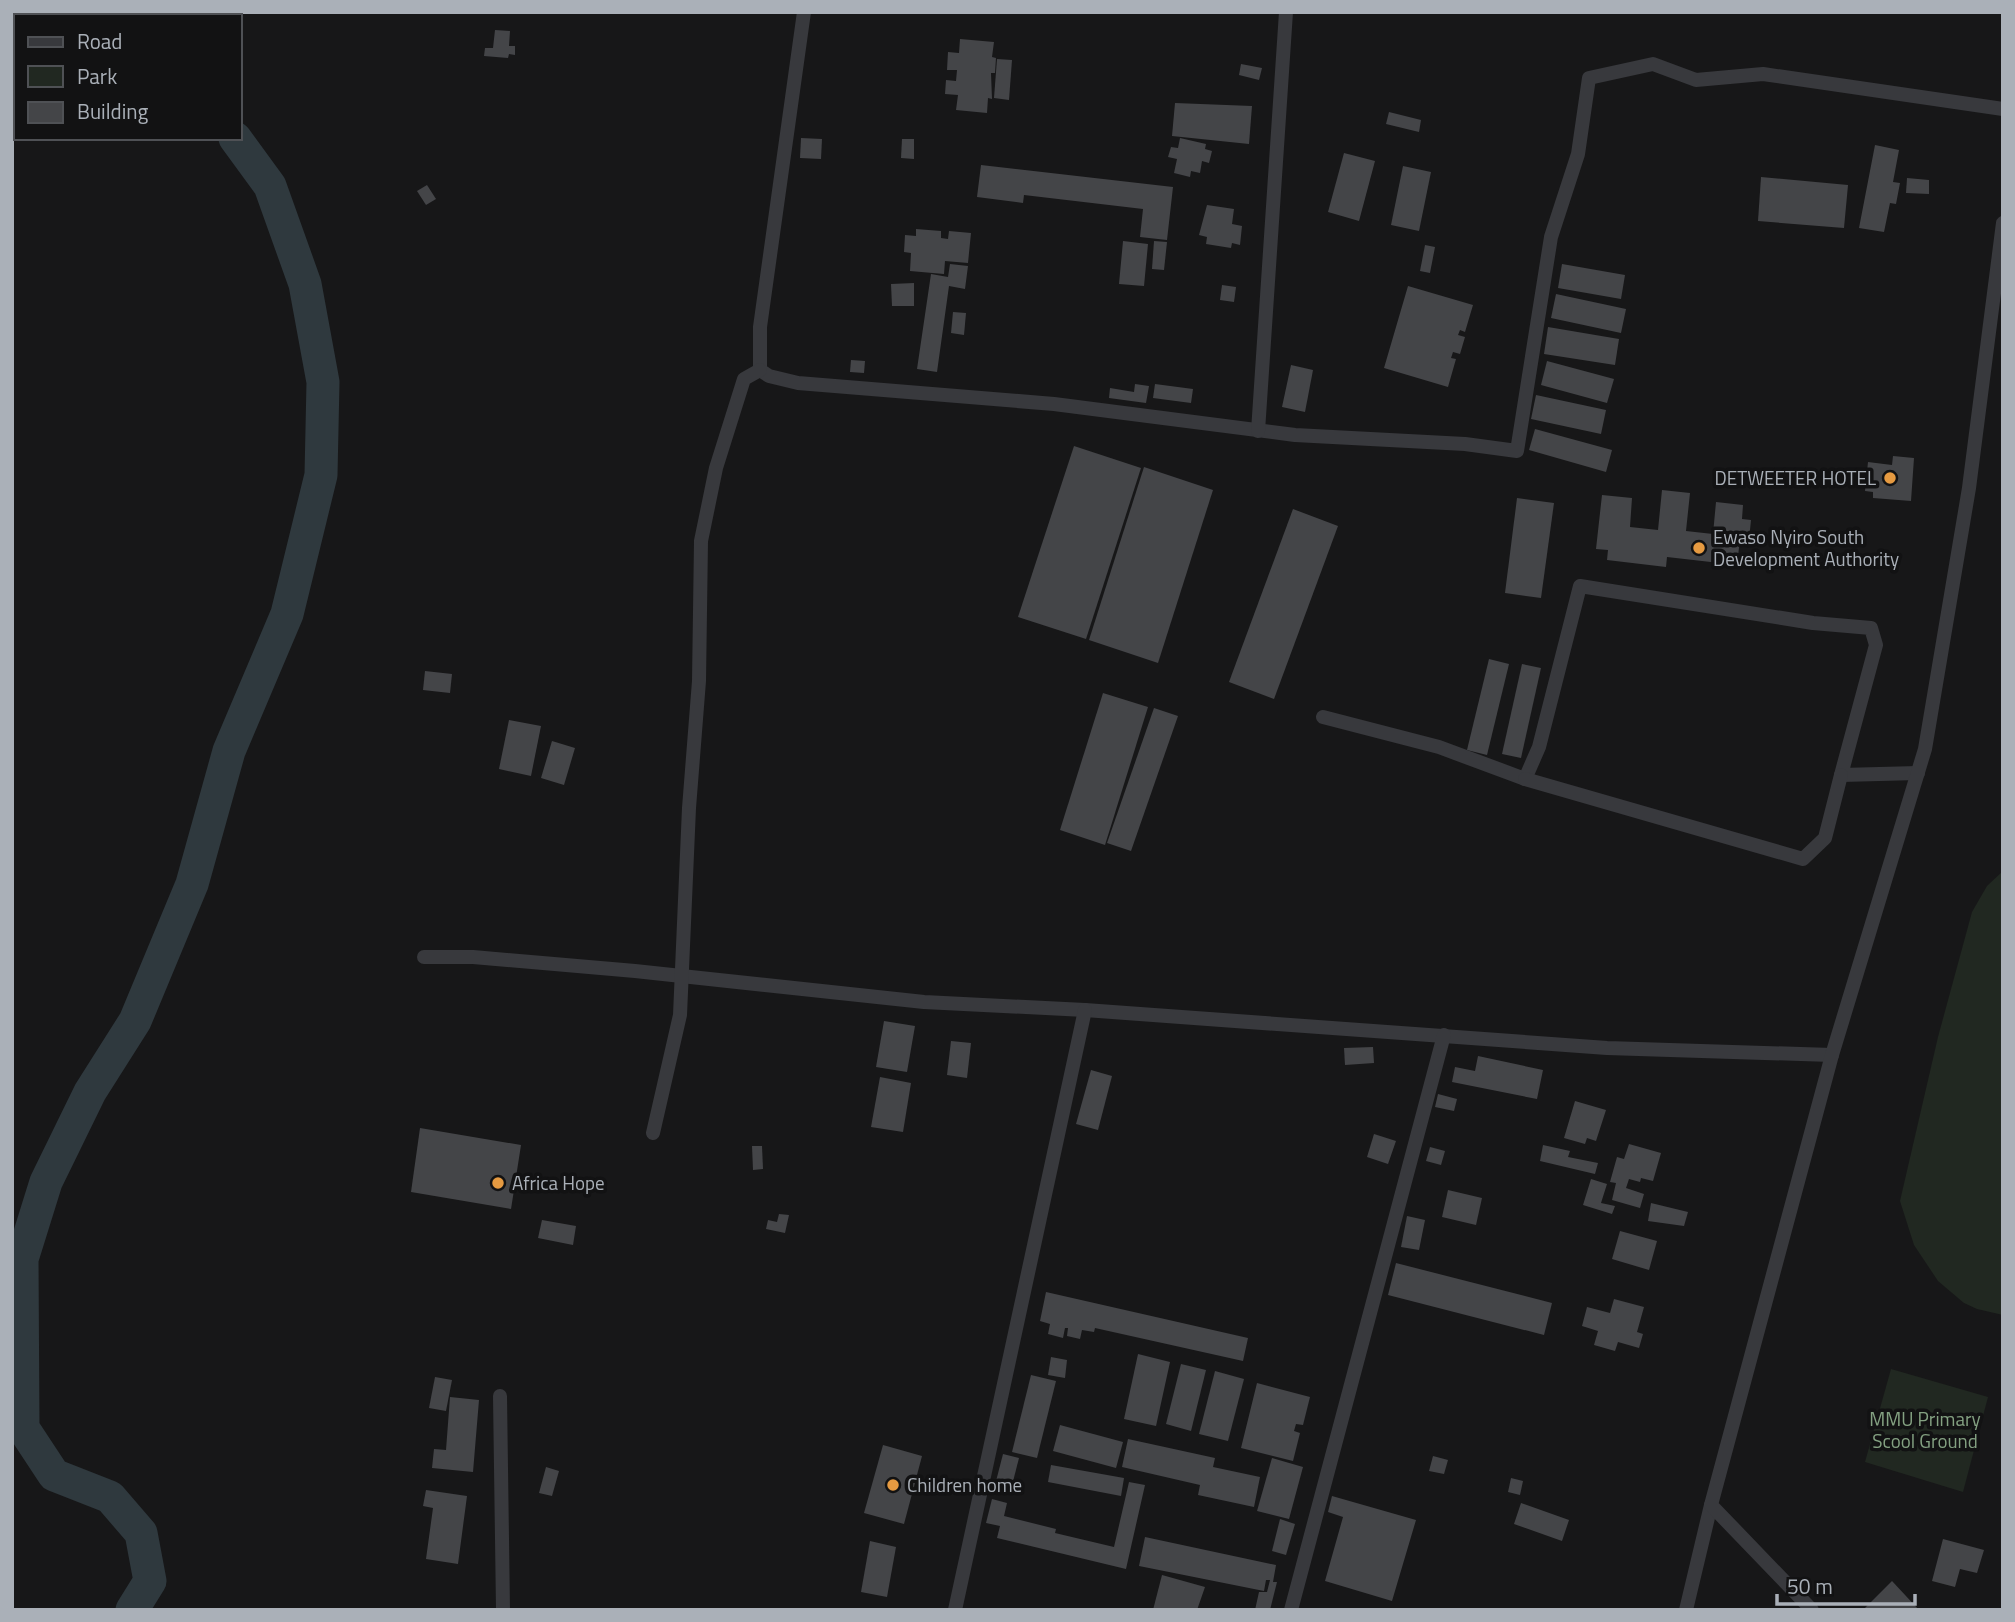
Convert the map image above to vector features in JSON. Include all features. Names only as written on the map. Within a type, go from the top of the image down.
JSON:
[{"type":"street","points":[[804,12],[760,327],[760,370],[769,376],[798,383],[1054,404],[1258,431],[1517,450],[1551,237],[1578,154],[1581,115],[1589,78],[1653,64],[1696,79],[1763,74],[2003,109]]},
{"type":"street","points":[[1258,431],[1286,12]]},
{"type":"street","points":[[1686,1610],[1711,1505],[1832,1055],[1925,749],[1969,488],[2001,264],[2003,223]]},
{"type":"street","points":[[653,1133],[680,1015],[689,808],[699,681],[701,541],[716,468],[744,379],[760,370]]},
{"type":"street","points":[[1323,717],[1438,747],[1525,779],[1803,859],[1825,838],[1869,677],[1876,645],[1871,628],[1813,623],[1580,586],[1539,747],[1525,779]]},
{"type":"street","points":[[1841,775],[1918,773]]},
{"type":"street","points":[[424,957],[473,957],[924,1002],[1085,1010],[1607,1048],[1832,1055]]},
{"type":"street","points":[[955,1610],[1085,1010]]},
{"type":"street","points":[[1291,1610],[1444,1035]]},
{"type":"street","points":[[500,1396],[503,1610]]},
{"type":"street","points":[[1711,1505],[1812,1610]]},
{"type":"green space","points":[[2003,871],[2003,1315],[1964,1303],[1938,1281],[1914,1245],[1900,1201],[1938,1037],[1972,912],[1987,886]]},
{"type":"green space","name":"MMU Primary Scool Ground","points":[[1891,1369],[1988,1397],[1963,1492],[1865,1462]]},
{"type":"building","points":[[495,30],[510,31],[509,46],[515,46],[515,55],[509,54],[508,58],[484,56],[485,48],[493,48]]},
{"type":"building","points":[[960,39],[994,42],[992,57],[996,58],[995,73],[991,73],[992,99],[988,98],[987,113],[956,110],[958,95],[945,94],[946,80],[956,81],[957,70],[947,70],[948,52],[959,53]]},
{"type":"building","points":[[997,59],[1012,60],[1009,100],[994,98]]},
{"type":"building","points":[[1241,64],[1262,68],[1259,80],[1239,75]]},
{"type":"building","points":[[1175,103],[1252,106],[1249,144],[1172,136]]},
{"type":"building","points":[[1389,112],[1421,120],[1419,132],[1386,124]]},
{"type":"building","points":[[801,138],[822,139],[821,159],[800,158]]},
{"type":"building","points":[[1180,138],[1206,144],[1205,149],[1212,151],[1209,163],[1202,161],[1200,173],[1191,171],[1190,177],[1174,173],[1177,159],[1168,157],[1171,147],[1178,148]]},
{"type":"building","points":[[902,139],[914,139],[914,159],[901,158]]},
{"type":"building","points":[[1875,145],[1899,150],[1893,182],[1900,183],[1896,204],[1890,203],[1884,232],[1859,228]]},
{"type":"building","points":[[1344,153],[1375,161],[1359,221],[1328,212]]},
{"type":"building","points":[[981,165],[1173,187],[1167,240],[1140,237],[1143,209],[1024,195],[1023,203],[977,197]]},
{"type":"building","points":[[1403,166],[1431,172],[1419,231],[1391,225]]},
{"type":"building","points":[[1761,177],[1848,185],[1844,228],[1758,221]]},
{"type":"building","points":[[1907,178],[1929,180],[1929,194],[1906,193]]},
{"type":"building","points":[[427,185],[436,199],[426,205],[417,191]]},
{"type":"building","points":[[1207,205],[1234,209],[1232,224],[1242,226],[1240,245],[1232,243],[1231,248],[1206,244],[1207,237],[1199,235]]},
{"type":"building","points":[[916,229],[941,231],[941,238],[948,239],[949,231],[971,233],[968,263],[945,261],[944,274],[910,271],[911,253],[904,252],[905,235],[916,236]]},
{"type":"building","points":[[1123,241],[1148,244],[1144,286],[1119,284]]},
{"type":"building","points":[[1154,241],[1167,242],[1164,270],[1152,269]]},
{"type":"building","points":[[1425,245],[1435,247],[1430,273],[1420,271]]},
{"type":"building","points":[[950,264],[968,266],[965,289],[949,286],[937,372],[917,369],[931,274],[948,277]]},
{"type":"building","points":[[1562,264],[1625,275],[1621,299],[1558,288]]},
{"type":"building","points":[[914,283],[914,306],[892,306],[891,284]]},
{"type":"building","points":[[1222,285],[1236,287],[1234,302],[1220,300]]},
{"type":"building","points":[[1408,286],[1473,305],[1465,332],[1460,330],[1458,335],[1465,337],[1460,354],[1453,352],[1451,358],[1456,359],[1448,387],[1384,368]]},
{"type":"building","points":[[1556,294],[1626,309],[1621,333],[1551,318]]},
{"type":"building","points":[[953,312],[966,313],[964,335],[951,333]]},
{"type":"building","points":[[1548,327],[1619,339],[1615,365],[1544,354]]},
{"type":"building","points":[[851,360],[865,361],[864,373],[850,372]]},
{"type":"building","points":[[1547,361],[1614,379],[1607,403],[1541,385]]},
{"type":"building","points":[[1291,365],[1313,370],[1305,412],[1282,407]]},
{"type":"building","points":[[1135,384],[1149,386],[1146,403],[1109,398],[1110,388],[1134,392]]},
{"type":"building","points":[[1155,384],[1193,389],[1191,403],[1153,398]]},
{"type":"building","points":[[1536,395],[1606,410],[1601,434],[1531,419]]},
{"type":"building","points":[[1535,429],[1612,450],[1606,472],[1529,450]]},
{"type":"building","points":[[1074,446],[1141,468],[1086,639],[1018,617]]},
{"type":"building","name":"DETWEETER HOTEL","points":[[1893,456],[1914,458],[1911,501],[1873,498],[1873,492],[1865,491],[1868,462],[1892,465]]},
{"type":"building","points":[[1144,467],[1213,490],[1158,663],[1089,640]]},
{"type":"building","points":[[1778,475],[1800,476],[1799,486],[1778,485]]},
{"type":"building","points":[[1662,490],[1690,493],[1686,531],[1713,534],[1716,502],[1743,505],[1742,519],[1751,520],[1749,540],[1740,539],[1737,565],[1667,557],[1666,567],[1607,560],[1608,550],[1596,549],[1602,495],[1632,498],[1630,527],[1658,530]]},
{"type":"building","points":[[1517,498],[1554,503],[1541,598],[1505,593]]},
{"type":"building","points":[[1293,509],[1338,526],[1274,699],[1229,682]]},
{"type":"building","points":[[1489,659],[1509,664],[1487,755],[1467,750]]},
{"type":"building","points":[[1522,664],[1541,668],[1521,758],[1502,754]]},
{"type":"building","points":[[425,671],[452,674],[450,693],[423,690]]},
{"type":"building","points":[[1103,693],[1148,707],[1105,845],[1060,830]]},
{"type":"building","points":[[1154,708],[1178,716],[1131,851],[1107,843]]},
{"type":"building","points":[[509,720],[541,726],[531,776],[499,769]]},
{"type":"building","points":[[552,741],[575,748],[564,785],[541,778]]},
{"type":"building","points":[[884,1021],[915,1026],[907,1072],[876,1067]]},
{"type":"building","points":[[951,1041],[971,1043],[967,1078],[947,1075]]},
{"type":"building","points":[[1373,1047],[1374,1063],[1345,1065],[1344,1048]]},
{"type":"building","points":[[1478,1056],[1543,1070],[1537,1099],[1452,1082],[1455,1067],[1475,1071]]},
{"type":"building","points":[[1091,1070],[1112,1076],[1098,1130],[1076,1124]]},
{"type":"building","points":[[880,1077],[911,1083],[903,1132],[871,1127]]},
{"type":"building","points":[[1438,1094],[1457,1099],[1454,1111],[1435,1107]]},
{"type":"building","points":[[1575,1101],[1606,1110],[1596,1141],[1587,1138],[1585,1144],[1564,1138]]},
{"type":"building","points":[[420,1128],[521,1145],[511,1209],[411,1192]]},
{"type":"building","points":[[1374,1134],[1396,1141],[1388,1164],[1367,1157]]},
{"type":"building","points":[[1629,1144],[1661,1153],[1653,1181],[1629,1179],[1626,1188],[1644,1194],[1640,1208],[1612,1200],[1616,1183],[1610,1182],[1617,1157],[1624,1159]]},
{"type":"building","points":[[1543,1145],[1570,1151],[1568,1157],[1598,1163],[1595,1174],[1540,1161]]},
{"type":"building","points":[[752,1146],[762,1146],[763,1169],[753,1170]]},
{"type":"building","points":[[1430,1147],[1445,1151],[1441,1165],[1426,1161]]},
{"type":"building","points":[[1591,1179],[1607,1184],[1601,1203],[1615,1206],[1612,1214],[1583,1205]]},
{"type":"building","points":[[1448,1190],[1482,1198],[1476,1225],[1442,1217]]},
{"type":"building","points":[[1651,1203],[1688,1212],[1684,1226],[1648,1221]]},
{"type":"building","points":[[779,1214],[789,1215],[785,1233],[766,1229],[768,1220],[777,1222]]},
{"type":"building","points":[[1407,1216],[1425,1220],[1419,1250],[1401,1247]]},
{"type":"building","points":[[542,1220],[576,1226],[573,1245],[538,1238]]},
{"type":"building","points":[[1620,1231],[1657,1241],[1649,1270],[1612,1259]]},
{"type":"building","points":[[1396,1263],[1552,1303],[1544,1335],[1388,1295]]},
{"type":"building","points":[[1046,1292],[1248,1338],[1243,1361],[1095,1328],[1094,1332],[1082,1330],[1080,1339],[1067,1336],[1068,1328],[1065,1328],[1063,1338],[1048,1334],[1050,1324],[1040,1321]]},
{"type":"building","points":[[1614,1299],[1644,1307],[1637,1332],[1643,1334],[1639,1348],[1618,1342],[1615,1351],[1594,1345],[1598,1331],[1582,1326],[1587,1307],[1610,1313]]},
{"type":"building","points":[[1138,1354],[1170,1362],[1156,1426],[1124,1419]]},
{"type":"building","points":[[1051,1357],[1067,1360],[1065,1378],[1048,1375]]},
{"type":"building","points":[[1181,1364],[1206,1370],[1191,1431],[1166,1424]]},
{"type":"building","points":[[1215,1371],[1244,1379],[1228,1441],[1199,1434]]},
{"type":"building","points":[[1031,1375],[1056,1381],[1037,1458],[1012,1452]]},
{"type":"building","points":[[435,1377],[452,1380],[446,1411],[429,1408]]},
{"type":"building","points":[[1257,1383],[1310,1397],[1303,1425],[1296,1424],[1294,1431],[1300,1433],[1293,1461],[1241,1448]]},
{"type":"building","points":[[450,1397],[479,1400],[473,1472],[432,1468],[434,1449],[446,1450]]},
{"type":"building","points":[[1060,1425],[1123,1442],[1116,1468],[1053,1451]]},
{"type":"building","points":[[1128,1439],[1215,1458],[1213,1467],[1260,1477],[1254,1507],[1198,1495],[1200,1485],[1122,1467]]},
{"type":"building","name":"Children home","points":[[883,1445],[922,1456],[904,1524],[864,1513]]},
{"type":"building","points":[[1003,1454],[1019,1458],[1010,1493],[994,1489]]},
{"type":"building","points":[[1433,1456],[1448,1460],[1444,1474],[1429,1471]]},
{"type":"building","points":[[1272,1458],[1303,1467],[1289,1519],[1257,1511]]},
{"type":"building","points":[[1051,1465],[1124,1478],[1121,1496],[1048,1482]]},
{"type":"building","points":[[546,1467],[559,1471],[552,1496],[539,1493]]},
{"type":"building","points":[[1511,1478],[1523,1481],[1520,1495],[1508,1492]]},
{"type":"building","points":[[1129,1482],[1145,1485],[1126,1569],[997,1538],[1000,1526],[986,1523],[992,1499],[1007,1503],[1004,1516],[1056,1529],[1055,1533],[1114,1547]]},
{"type":"building","points":[[426,1490],[467,1496],[458,1564],[426,1559],[433,1508],[423,1506]]},
{"type":"building","points":[[1332,1496],[1416,1520],[1392,1601],[1325,1581],[1343,1517],[1328,1512]]},
{"type":"building","points":[[1521,1503],[1569,1520],[1562,1541],[1514,1524]]},
{"type":"building","points":[[1280,1519],[1295,1524],[1286,1555],[1272,1551]]},
{"type":"building","points":[[1145,1537],[1276,1565],[1273,1582],[1277,1582],[1270,1610],[1255,1610],[1259,1592],[1267,1592],[1270,1580],[1266,1580],[1264,1591],[1139,1566]]},
{"type":"building","points":[[1943,1539],[1984,1550],[1977,1573],[1960,1569],[1955,1587],[1932,1581]]},
{"type":"building","points":[[870,1541],[896,1547],[887,1597],[861,1592]]},
{"type":"building","points":[[1162,1575],[1205,1587],[1197,1610],[1153,1610]]},
{"type":"building","points":[[1892,1581],[1919,1610],[1863,1610]]},
{"type":"waterway","points":[[132,1610],[150,1581],[141,1533],[110,1497],[54,1475],[23,1428],[22,1259],[46,1182],[90,1092],[135,1021],[192,884],[229,751],[287,614],[321,475],[323,382],[305,284],[270,186],[236,140]]},
{"type":"place","name":"DETWEETER HOTEL","points":[[1890,478]]},
{"type":"place","name":"Ewaso Nyiro South Development Authority","points":[[1699,548]]},
{"type":"place","name":"Africa Hope","points":[[498,1183]]},
{"type":"place","name":"Children home","points":[[893,1485]]}]
